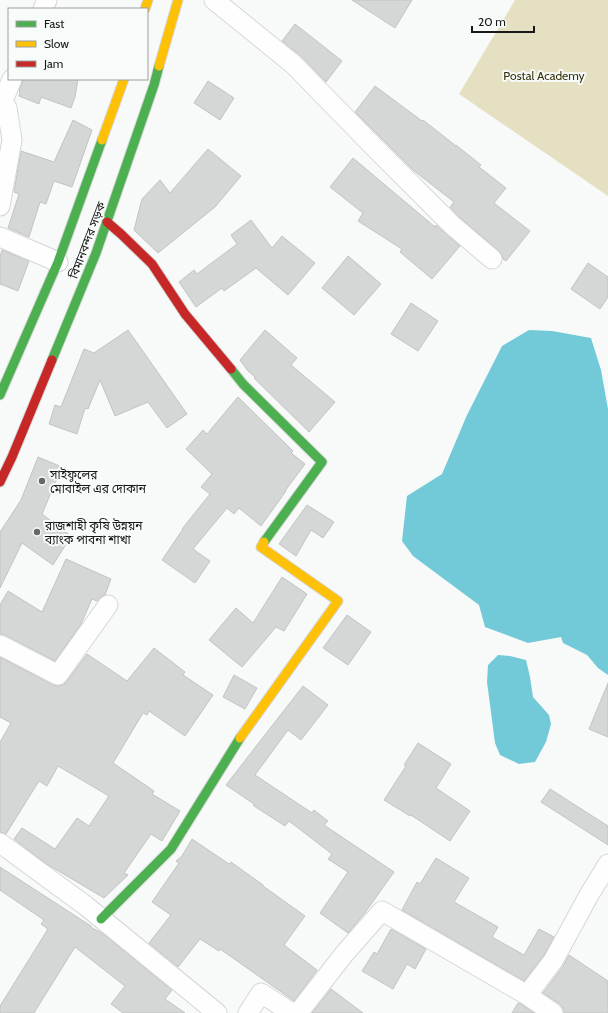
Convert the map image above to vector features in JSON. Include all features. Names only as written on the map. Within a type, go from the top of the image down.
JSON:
[{"type":"street","name":"বিমানবন্দর সড়ক","points":[[0,482],[12,457],[96,253],[154,84],[178,0]]},
{"type":"street","points":[[214,0],[293,64],[452,225],[492,259]]},
{"type":"street","points":[[0,206],[12,140],[7,108],[1,103],[12,80]]},
{"type":"street","name":"বিমানবন্দর সড়ক","points":[[0,395],[58,262],[124,80]]},
{"type":"street","points":[[101,919],[171,849],[241,736],[338,601],[261,547],[322,462],[242,384],[185,314],[152,264],[107,222]]},
{"type":"street","points":[[0,237],[58,262]]},
{"type":"street","points":[[0,646],[58,675],[108,605]]},
{"type":"street","points":[[0,842],[86,906],[217,1013]]},
{"type":"street","points":[[527,996],[553,961],[589,895],[608,864]]},
{"type":"street","points":[[298,1013],[345,953],[382,911],[527,996],[553,1013]]},
{"type":"street","points":[[248,1013],[261,993],[292,1013]]},
{"type":"green space","name":"Postal Academy","points":[[515,0],[608,0],[608,196],[459,94]]},
{"type":"water","points":[[529,330],[552,331],[591,338],[601,370],[608,409],[608,675],[598,668],[587,655],[563,643],[561,637],[528,643],[485,627],[479,605],[413,556],[402,541],[407,496],[442,474],[467,415],[502,346]]},
{"type":"water","points":[[498,655],[526,660],[533,697],[549,715],[551,724],[546,742],[535,762],[519,764],[500,755],[495,743],[487,682],[488,665]]},
{"type":"building","points":[[352,0],[412,0],[395,28]]},
{"type":"building","points":[[295,24],[342,61],[326,82],[301,56],[282,41]]},
{"type":"building","points":[[23,80],[78,80],[75,97],[71,108],[41,97],[39,104],[19,96]]},
{"type":"building","points":[[208,81],[234,98],[220,120],[194,103]]},
{"type":"building","points":[[375,86],[456,145],[481,165],[479,167],[506,188],[494,203],[530,231],[506,261],[503,259],[499,251],[459,217],[450,207],[454,202],[413,170],[355,112]]},
{"type":"building","points":[[73,120],[92,130],[72,187],[54,181],[46,204],[40,202],[29,237],[8,228],[19,194],[14,192],[21,151],[54,162]]},
{"type":"building","points":[[208,149],[241,176],[215,207],[158,253],[134,230],[142,199],[160,180],[170,193]]},
{"type":"building","points":[[353,158],[435,227],[436,225],[460,246],[432,279],[400,252],[402,249],[358,221],[363,213],[330,187]]},
{"type":"building","points":[[251,220],[272,248],[282,236],[315,263],[288,295],[256,268],[224,291],[222,288],[196,307],[179,282],[194,270],[197,274],[237,244],[231,235]]},
{"type":"building","points":[[2,250],[29,261],[18,291],[0,284],[0,257]]},
{"type":"building","points":[[348,256],[381,284],[354,315],[322,288]]},
{"type":"building","points":[[588,263],[608,277],[608,297],[600,309],[571,289]]},
{"type":"building","points":[[411,303],[438,321],[418,351],[391,334]]},
{"type":"building","points":[[128,330],[187,414],[167,428],[148,402],[115,416],[100,380],[88,409],[85,408],[77,434],[49,424],[55,405],[61,407],[84,349],[94,353]]},
{"type":"building","points":[[265,330],[297,358],[291,365],[335,402],[309,432],[254,378],[255,377],[248,371],[240,360]]},
{"type":"building","points":[[238,397],[293,451],[291,453],[305,464],[261,526],[239,508],[234,514],[227,508],[193,549],[210,561],[195,583],[162,560],[182,529],[210,494],[201,487],[212,474],[186,449],[203,430],[207,434]]},
{"type":"building","points":[[38,457],[62,467],[42,514],[71,536],[53,565],[22,543],[0,588],[0,532],[21,500]]},
{"type":"building","points":[[307,505],[334,522],[323,538],[311,530],[296,556],[279,544]]},
{"type":"building","points":[[66,559],[111,579],[105,595],[97,601],[92,599],[81,624],[55,661],[5,635],[0,634],[0,605],[8,591],[42,612]]},
{"type":"building","points":[[282,577],[307,594],[284,631],[276,627],[242,667],[209,640],[236,608],[253,623]]},
{"type":"building","points":[[347,615],[371,632],[348,665],[323,648]]},
{"type":"building","points":[[154,648],[185,672],[183,675],[213,695],[185,736],[149,711],[147,715],[143,713],[113,763],[154,791],[152,794],[180,811],[162,841],[151,834],[124,873],[128,875],[104,898],[45,863],[14,839],[22,828],[55,849],[77,818],[89,826],[109,796],[58,766],[47,786],[39,781],[6,834],[0,832],[0,742],[11,723],[0,717],[0,657],[53,685],[58,686],[63,685],[67,681],[87,654],[127,681]]},
{"type":"building","points":[[234,675],[257,688],[245,709],[223,697]]},
{"type":"building","points":[[608,683],[608,737],[589,729]]},
{"type":"building","points":[[303,686],[328,705],[301,740],[288,730],[255,775],[312,813],[314,810],[328,821],[324,825],[394,872],[364,914],[348,933],[320,913],[348,872],[328,859],[332,854],[289,821],[285,826],[254,806],[254,804],[226,785]]},
{"type":"building","points":[[418,743],[451,764],[436,788],[470,811],[450,841],[411,815],[410,816],[384,800],[406,766],[404,765]]},
{"type":"building","points":[[550,789],[608,826],[608,845],[541,802]]},
{"type":"building","points":[[192,839],[229,864],[231,862],[305,916],[284,945],[317,970],[294,1001],[220,949],[219,951],[200,939],[178,967],[149,943],[171,915],[152,902],[179,863],[176,861],[182,856]]},
{"type":"building","points":[[436,858],[469,878],[454,902],[498,927],[492,937],[524,955],[539,929],[554,937],[544,955],[524,981],[402,910],[417,882],[420,884]]},
{"type":"building","points":[[0,867],[92,928],[102,933],[172,990],[165,999],[185,1013],[123,1013],[111,1004],[125,986],[75,947],[34,1013],[0,1013],[0,1006],[48,929],[41,924],[44,920],[0,890]]},
{"type":"building","points":[[391,929],[426,949],[415,969],[407,964],[393,989],[362,971],[374,952],[377,954]]},
{"type":"building","points":[[569,955],[608,981],[608,1013],[564,1013],[560,1004],[543,993],[562,968]]},
{"type":"building","points":[[331,989],[363,1013],[312,1013]]},
{"type":"building","points":[[518,1003],[521,1004],[534,1013],[512,1013]]},
{"type":"traffic: fast","points":[[52,360],[96,253],[154,85],[159,66]]},
{"type":"traffic: fast","points":[[0,395],[58,262],[102,140]]},
{"type":"traffic: fast","points":[[231,369],[243,384],[322,462],[264,542]]},
{"type":"traffic: fast","points":[[101,919],[171,849],[240,738]]},
{"type":"traffic: slow","points":[[145,8],[148,0]]},
{"type":"traffic: slow","points":[[159,66],[178,0]]},
{"type":"traffic: slow","points":[[102,140],[124,80]]},
{"type":"traffic: slow","points":[[240,738],[338,601],[261,547],[264,542]]},
{"type":"traffic: jam","points":[[107,222],[152,264],[185,314],[231,369]]},
{"type":"traffic: jam","points":[[0,482],[12,457],[52,360]]},
{"type":"place","name":"সাইফুলের মোবাইল এর দোকান","points":[[42,481]]},
{"type":"place","name":"রাজশাহী কৃষি উন্নয়ন ব্যাংক পাবনা শাখা","points":[[37,532]]}]
